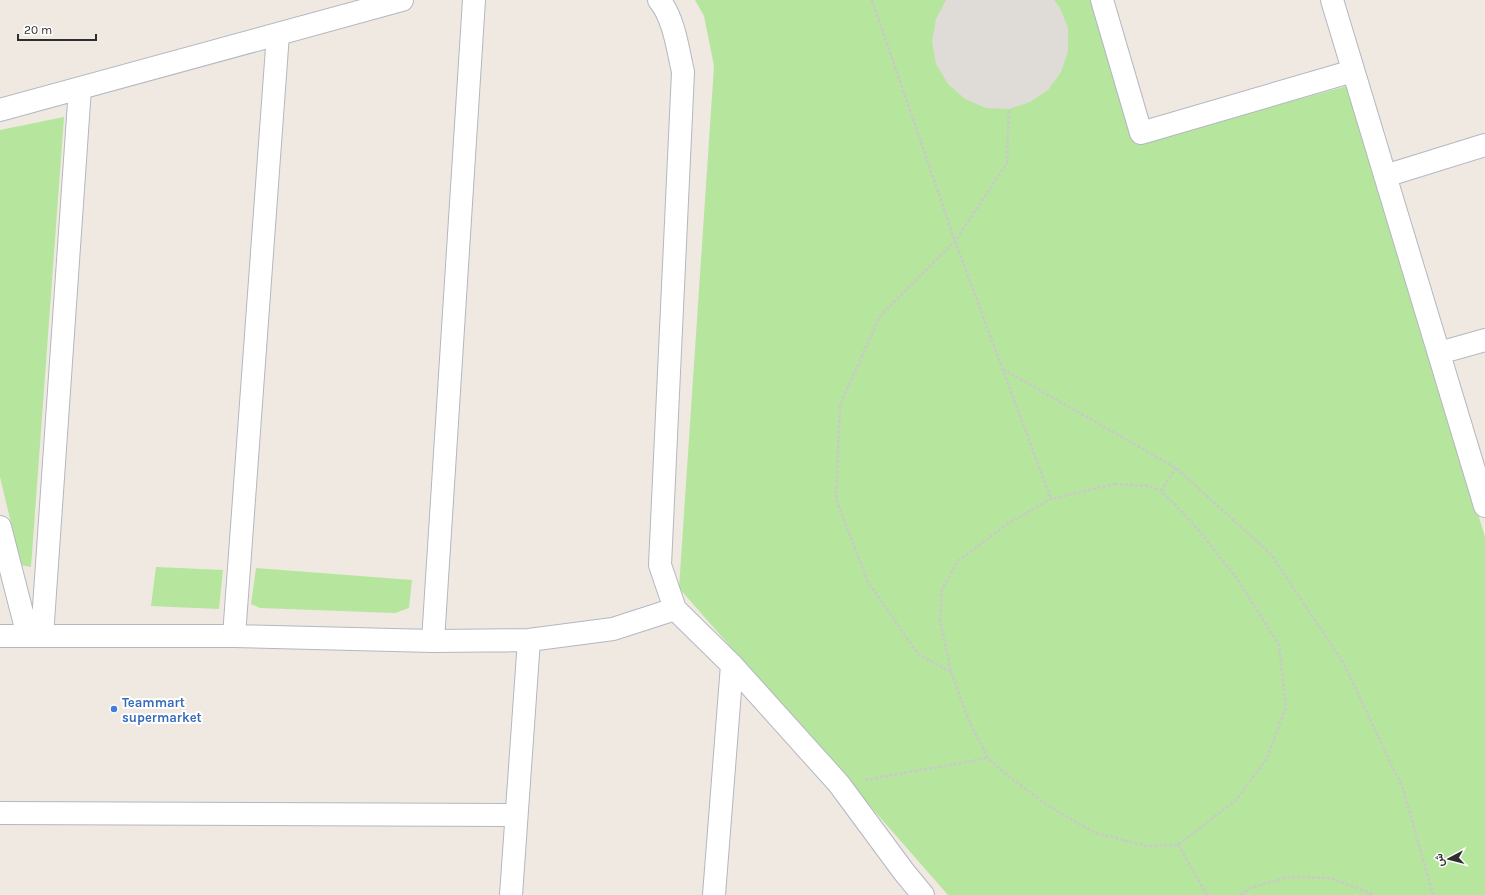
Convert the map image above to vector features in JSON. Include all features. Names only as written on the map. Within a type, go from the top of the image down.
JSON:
[{"type":"street","points":[[0,110],[402,0]]},
{"type":"street","points":[[432,641],[474,0]]},
{"type":"street","points":[[659,0],[664,6],[676,37],[683,72],[660,565],[675,609],[732,665],[839,784],[904,872],[923,895]]},
{"type":"street","points":[[1102,0],[1141,133],[1353,71]]},
{"type":"street","points":[[1332,0],[1485,506]]},
{"type":"street","points":[[234,636],[278,34]]},
{"type":"street","points":[[35,636],[80,88]]},
{"type":"street","points":[[1386,176],[1485,144]]},
{"type":"street","points":[[1439,353],[1485,340]]},
{"type":"street","points":[[0,527],[35,636]]},
{"type":"street","points":[[0,636],[234,636],[432,641],[529,640],[613,629],[675,609]]},
{"type":"street","points":[[511,895],[529,640]]},
{"type":"street","points":[[714,895],[732,665]]},
{"type":"street","points":[[0,813],[516,815]]},
{"type":"street","points":[[902,895],[904,872]]},
{"type":"path","points":[[872,0],[955,241],[1051,499]]},
{"type":"path","points":[[951,672],[918,654],[868,582],[836,499],[840,405],[880,316],[955,241],[1007,164],[1009,109]]},
{"type":"path","points":[[1003,369],[1176,468],[1271,554],[1344,664],[1403,789],[1433,895]]},
{"type":"path","points":[[1160,491],[1176,468]]},
{"type":"path","points":[[1115,484],[1148,486],[1160,491],[1192,522],[1238,580],[1279,645],[1286,707],[1267,758],[1237,799],[1178,845],[1146,846],[1095,833],[1048,805],[1007,775],[988,758],[970,723],[951,672],[940,620],[942,590],[958,560],[1007,524],[1051,499],[1115,484]]},
{"type":"path","points":[[839,784],[988,758]]},
{"type":"path","points":[[1178,845],[1207,895]]},
{"type":"path","points":[[1241,895],[1250,888],[1289,877],[1330,878],[1373,895]]},
{"type":"green space","points":[[695,0],[1106,0],[1149,140],[1351,85],[1395,238],[1485,537],[1485,895],[948,895],[679,588],[714,66],[704,16]]},
{"type":"green space","points":[[64,117],[31,567],[21,565],[0,477],[0,130]]},
{"type":"green space","points":[[156,567],[223,570],[219,609],[151,606]]},
{"type":"green space","points":[[256,568],[412,580],[409,608],[395,613],[260,608],[251,604]]},
{"type":"shaded area","points":[[946,0],[1054,0],[1060,8],[1068,28],[1068,51],[1061,72],[1048,90],[1030,102],[1009,109],[986,108],[965,99],[948,84],[936,64],[932,42],[936,19]]},
{"type":"place","name":"Teammart supermarket","points":[[114,709]]}]
